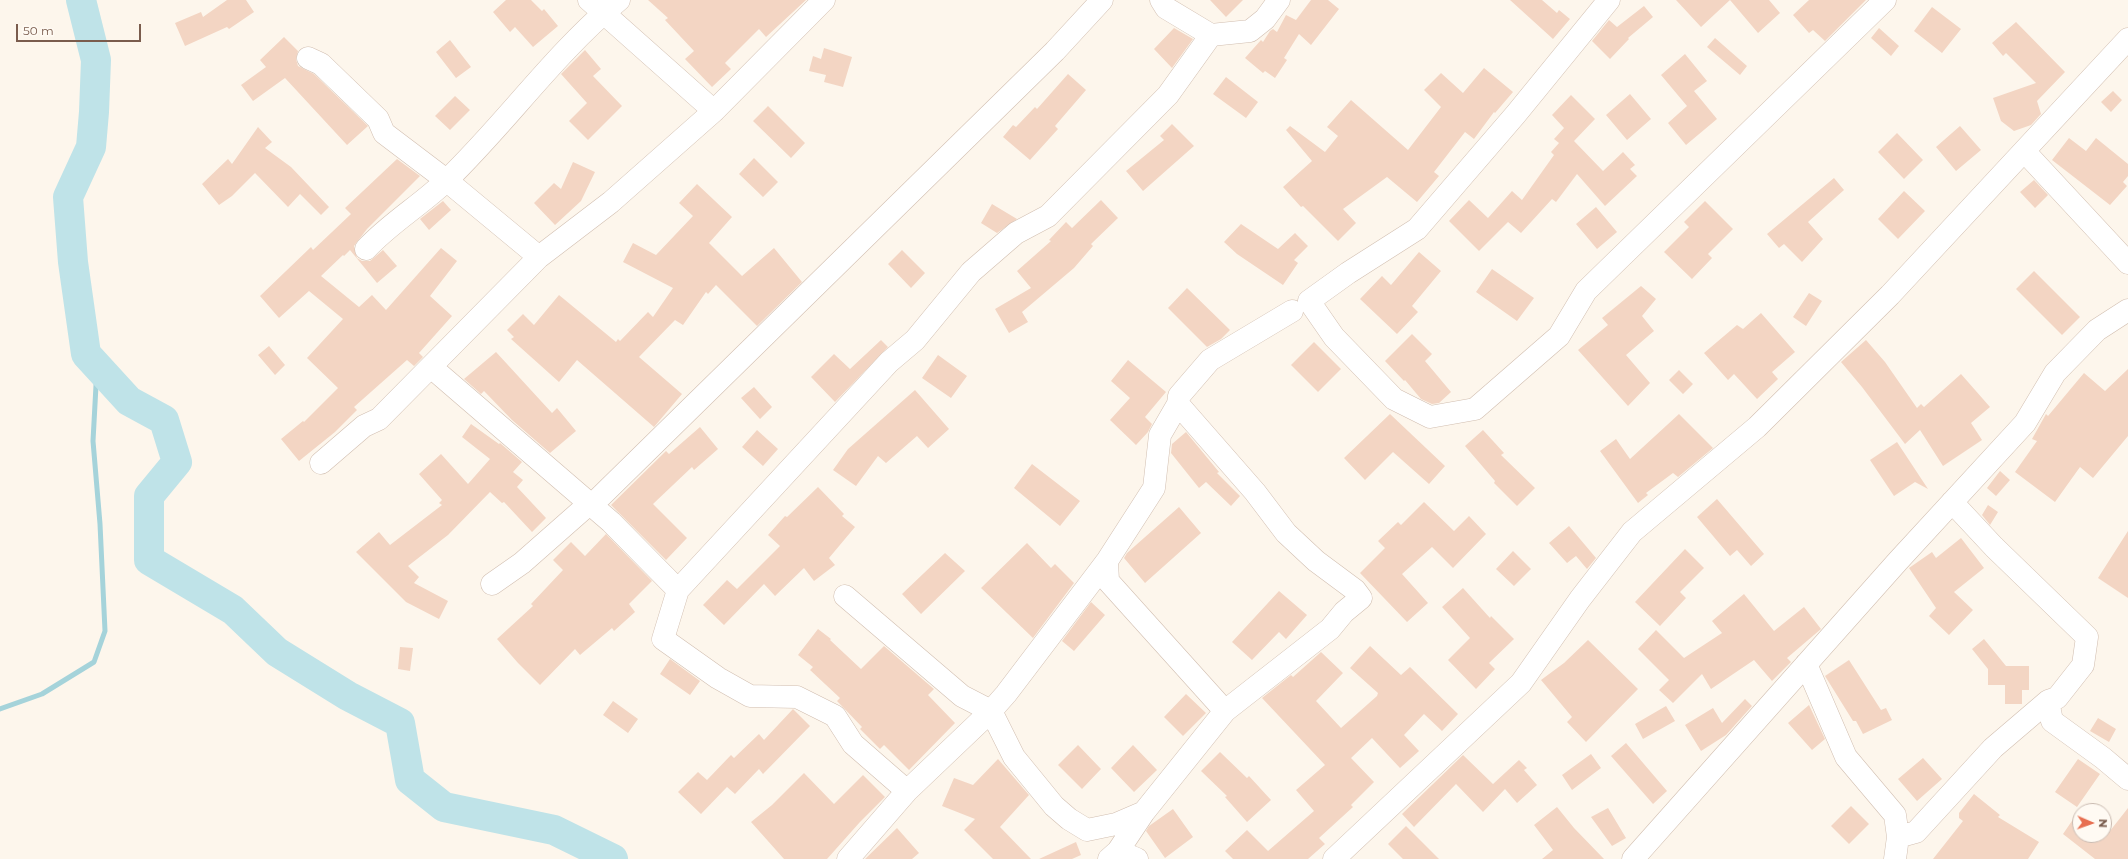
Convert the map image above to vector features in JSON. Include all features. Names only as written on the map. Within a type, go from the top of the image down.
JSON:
[{"type":"street","points":[[321,463],[364,426],[379,419],[539,257],[611,202],[714,111],[824,0]]},
{"type":"street","points":[[492,584],[522,563],[589,504],[597,500],[1055,51],[1102,0]]},
{"type":"street","points":[[1161,0],[1166,8],[1211,35],[1250,31],[1265,19],[1279,0]]},
{"type":"street","points":[[1609,0],[1516,114],[1417,229],[1348,273],[1309,301],[1334,337],[1394,399],[1430,417],[1474,410],[1559,336],[1586,290],[1885,0]]},
{"type":"street","points":[[366,249],[378,236],[446,180],[604,4],[714,111]]},
{"type":"street","points":[[907,791],[853,744],[835,716],[797,697],[750,696],[718,678],[663,639],[678,590],[889,362],[915,340],[971,272],[1016,233],[1048,216],[1168,95],[1211,35]]},
{"type":"street","points":[[1341,855],[1521,683],[1580,599],[1632,532],[1757,427],[1890,295],[2025,152],[2128,39]]},
{"type":"street","points":[[308,58],[321,64],[372,113],[378,119],[384,133],[446,180],[539,257]]},
{"type":"street","points":[[2025,152],[2128,264]]},
{"type":"street","points":[[1633,859],[1806,664],[2024,423],[2055,373],[2097,330],[2128,310]]},
{"type":"street","points":[[848,859],[907,791],[991,711],[1006,694],[1107,561],[1154,488],[1160,435],[1178,404],[1179,396],[1210,360],[1292,311]]},
{"type":"street","points":[[431,367],[611,522],[678,590]]},
{"type":"street","points":[[1137,859],[1113,855],[1144,812],[1225,711],[1330,629],[1344,612],[1361,598],[1355,590],[1316,561],[1286,533],[1255,492],[1178,404]]},
{"type":"street","points":[[1898,838],[1916,832],[1993,748],[2048,701],[2057,698],[2083,665],[2087,637],[1994,547],[1952,502]]},
{"type":"street","points":[[1107,561],[1108,581],[1225,711]]},
{"type":"street","points":[[845,596],[962,696],[991,711],[1014,757],[1054,806],[1069,819],[1087,830],[1116,824],[1144,812]]},
{"type":"street","points":[[1806,664],[1846,756],[1895,815],[1898,838],[1896,859]]},
{"type":"street","points":[[2048,701],[2052,721],[2103,758],[2128,779]]},
{"type":"building","points":[[227,0],[246,0],[254,12],[229,29],[227,27],[185,46],[175,23],[201,12],[203,17]]},
{"type":"building","points":[[506,0],[531,0],[542,11],[544,9],[558,26],[533,47],[515,27],[510,32],[493,12]]},
{"type":"building","points":[[648,0],[806,0],[766,37],[759,29],[725,63],[731,69],[712,87],[685,59],[694,51],[665,20],[668,18]]},
{"type":"building","points":[[1210,0],[1243,0],[1226,17]]},
{"type":"building","points":[[1311,0],[1328,0],[1339,9],[1311,45],[1299,34],[1284,58],[1287,60],[1275,78],[1265,71],[1263,73],[1245,58],[1261,40],[1263,42],[1270,31],[1273,29],[1277,32],[1286,15],[1296,20]]},
{"type":"building","points":[[1510,0],[1542,0],[1557,13],[1559,10],[1570,19],[1553,39]]},
{"type":"building","points":[[1676,0],[1730,0],[1701,27]]},
{"type":"building","points":[[1730,0],[1769,0],[1780,13],[1758,33]]},
{"type":"building","points":[[1809,0],[1866,0],[1825,41],[1813,30],[1809,33],[1793,15]]},
{"type":"building","points":[[1644,6],[1653,17],[1628,38],[1629,39],[1610,59],[1592,41],[1609,20],[1617,27]]},
{"type":"building","points":[[1932,7],[1961,29],[1942,53],[1914,31]]},
{"type":"building","points":[[2016,22],[2065,72],[2037,101],[2041,114],[2031,125],[2014,131],[2001,121],[1993,98],[2036,83],[2006,53],[2003,56],[1992,43]]},
{"type":"building","points":[[1174,28],[1193,39],[1172,68],[1154,49]]},
{"type":"building","points":[[1879,28],[1899,46],[1891,56],[1871,38]]},
{"type":"building","points":[[284,37],[298,51],[296,59],[298,66],[314,74],[368,126],[347,145],[285,78],[253,101],[241,85],[266,67],[260,60]]},
{"type":"building","points":[[1715,38],[1747,66],[1740,75],[1707,47]]},
{"type":"building","points":[[450,40],[471,67],[456,78],[436,52]]},
{"type":"building","points":[[824,48],[852,57],[843,87],[824,82],[826,75],[809,71],[813,56],[821,59]]},
{"type":"building","points":[[585,50],[601,69],[593,76],[622,106],[588,140],[569,121],[587,103],[561,74]]},
{"type":"building","points":[[1685,54],[1707,81],[1694,91],[1717,119],[1686,145],[1668,123],[1687,106],[1661,75]]},
{"type":"building","points":[[1484,68],[1513,92],[1495,113],[1494,112],[1474,139],[1465,132],[1434,172],[1439,176],[1417,202],[1387,177],[1343,209],[1356,223],[1338,241],[1303,206],[1301,207],[1283,187],[1312,161],[1286,130],[1290,126],[1325,152],[1338,136],[1327,127],[1351,100],[1408,150],[1441,107],[1424,90],[1441,73],[1463,93]]},
{"type":"building","points":[[1068,74],[1086,90],[1055,126],[1058,129],[1030,160],[1003,137],[1013,125],[1016,127],[1035,107],[1037,109]]},
{"type":"building","points":[[1226,77],[1258,102],[1246,118],[1213,94]]},
{"type":"building","points":[[2113,91],[2122,100],[2111,112],[2101,102]]},
{"type":"building","points":[[1630,94],[1651,119],[1627,140],[1606,115]]},
{"type":"building","points":[[1571,95],[1595,119],[1574,141],[1603,171],[1623,152],[1635,165],[1630,169],[1637,176],[1605,206],[1577,174],[1556,202],[1552,199],[1521,233],[1508,222],[1479,251],[1449,221],[1469,200],[1488,218],[1512,191],[1522,200],[1554,155],[1551,152],[1559,143],[1554,139],[1564,128],[1552,115]]},
{"type":"building","points":[[455,96],[470,110],[450,130],[435,116]]},
{"type":"building","points":[[768,106],[805,143],[791,158],[753,121]]},
{"type":"building","points":[[1172,124],[1194,146],[1143,191],[1126,171],[1164,140],[1160,136]]},
{"type":"building","points":[[1960,126],[1981,150],[1956,171],[1936,147]]},
{"type":"building","points":[[258,127],[272,142],[265,148],[291,167],[329,207],[321,215],[300,194],[288,207],[255,173],[232,196],[219,205],[202,184],[228,159],[232,164]]},
{"type":"building","points":[[1897,133],[1923,160],[1904,179],[1878,152]]},
{"type":"building","points":[[2069,138],[2086,151],[2096,138],[2128,164],[2128,176],[2123,182],[2127,186],[2110,205],[2052,160]]},
{"type":"building","points":[[754,158],[778,182],[763,197],[739,174]]},
{"type":"building","points":[[397,159],[420,176],[367,229],[354,246],[357,258],[362,261],[370,261],[383,250],[397,266],[377,283],[350,250],[321,276],[359,307],[372,295],[386,310],[441,248],[457,261],[430,296],[452,316],[419,353],[423,357],[414,366],[407,360],[354,407],[357,410],[335,432],[299,461],[281,439],[303,421],[304,422],[338,388],[307,358],[343,319],[309,291],[279,318],[260,296],[311,247],[313,250],[351,214],[345,208]]},
{"type":"building","points":[[573,162],[595,172],[581,201],[555,225],[534,203],[554,183],[561,189]]},
{"type":"building","points":[[1834,178],[1844,190],[1808,222],[1823,239],[1802,262],[1784,244],[1779,248],[1767,234]]},
{"type":"building","points":[[2034,180],[2048,195],[2035,208],[2020,192]]},
{"type":"building","points":[[697,184],[732,217],[709,243],[742,276],[774,248],[802,282],[757,326],[716,285],[708,294],[706,292],[683,325],[675,320],[639,357],[682,394],[654,427],[577,360],[559,382],[511,339],[514,337],[507,330],[523,314],[534,325],[559,295],[616,342],[618,339],[620,341],[648,312],[653,317],[673,288],[623,262],[633,243],[656,255],[693,216],[679,203]]},
{"type":"building","points":[[1904,191],[1925,211],[1898,239],[1878,219]]},
{"type":"building","points":[[1101,200],[1118,218],[1091,244],[1093,246],[1074,268],[1022,312],[1028,322],[1009,333],[995,309],[1031,288],[1017,271],[1051,241],[1049,240],[1066,222],[1072,228]]},
{"type":"building","points":[[443,201],[451,210],[429,230],[420,219]]},
{"type":"building","points":[[1705,201],[1733,229],[1708,254],[1712,258],[1692,279],[1664,252],[1689,227],[1684,222]]},
{"type":"building","points":[[992,204],[1017,219],[997,233],[981,223]]},
{"type":"building","points":[[1596,207],[1617,232],[1597,249],[1576,224]]},
{"type":"building","points":[[1241,224],[1278,249],[1295,233],[1308,246],[1294,260],[1298,263],[1283,285],[1237,254],[1224,242]]},
{"type":"building","points":[[902,250],[925,273],[911,288],[888,264]]},
{"type":"building","points":[[1419,252],[1441,271],[1412,306],[1418,312],[1397,334],[1360,299],[1382,276],[1391,285]]},
{"type":"building","points":[[1492,269],[1534,298],[1517,321],[1476,292]]},
{"type":"building","points":[[2034,271],[2080,317],[2062,335],[2016,289]]},
{"type":"building","points":[[1641,286],[1656,299],[1642,316],[1654,331],[1626,355],[1650,383],[1628,406],[1578,350],[1608,325],[1602,318]]},
{"type":"building","points":[[1187,288],[1230,330],[1221,339],[1207,347],[1168,308]]},
{"type":"building","points":[[1809,293],[1822,301],[1806,326],[1793,317]]},
{"type":"building","points":[[1761,313],[1795,352],[1772,372],[1778,379],[1757,399],[1734,374],[1728,380],[1704,353],[1737,325],[1743,329]]},
{"type":"building","points":[[1412,334],[1432,354],[1425,361],[1451,392],[1439,403],[1432,404],[1421,399],[1405,380],[1404,381],[1385,361]]},
{"type":"building","points":[[881,340],[888,347],[835,402],[811,377],[834,354],[850,369]]},
{"type":"building","points":[[1866,340],[1885,362],[1917,408],[1921,404],[1924,407],[1961,374],[1990,407],[1971,423],[1982,440],[1943,466],[1920,430],[1905,444],[1841,362]]},
{"type":"building","points":[[1314,342],[1341,369],[1318,392],[1291,365]]},
{"type":"building","points":[[269,346],[285,365],[275,375],[258,355]]},
{"type":"building","points":[[496,352],[552,413],[557,408],[576,431],[550,453],[512,420],[484,391],[481,394],[464,379]]},
{"type":"building","points":[[938,355],[967,376],[951,398],[922,378]]},
{"type":"building","points":[[1128,360],[1166,392],[1145,417],[1152,424],[1148,432],[1136,445],[1110,420],[1130,398],[1111,381]]},
{"type":"building","points":[[2128,369],[2128,436],[2093,478],[2080,467],[2055,502],[2015,472],[2037,441],[2032,439],[2046,414],[2048,416],[2084,373],[2105,391]]},
{"type":"building","points":[[1679,370],[1693,384],[1683,394],[1669,380]]},
{"type":"building","points":[[754,387],[772,407],[760,419],[741,398]]},
{"type":"building","points":[[915,390],[949,429],[928,448],[917,436],[886,463],[878,456],[856,486],[833,470],[848,449]]},
{"type":"building","points":[[1390,414],[1445,466],[1429,484],[1393,452],[1365,480],[1344,458]]},
{"type":"building","points":[[1679,414],[1713,448],[1678,477],[1673,473],[1646,493],[1648,495],[1638,503],[1600,451],[1616,439],[1630,459]]},
{"type":"building","points":[[471,424],[499,444],[500,443],[522,462],[513,472],[523,480],[517,487],[546,518],[532,532],[504,502],[502,503],[490,492],[448,535],[408,566],[419,577],[414,583],[448,601],[439,619],[406,602],[356,552],[379,532],[390,545],[442,505],[439,503],[442,500],[419,474],[441,454],[468,484],[490,459],[462,437]]},
{"type":"building","points":[[700,427],[718,449],[694,470],[692,467],[653,504],[687,538],[666,560],[611,505],[666,451],[669,454]]},
{"type":"building","points":[[757,430],[778,449],[763,466],[742,447]]},
{"type":"building","points":[[1483,430],[1504,453],[1501,455],[1535,488],[1517,506],[1494,483],[1495,481],[1465,446]]},
{"type":"building","points":[[1186,432],[1219,472],[1217,473],[1240,496],[1231,506],[1206,482],[1199,488],[1171,453],[1172,444]]},
{"type":"building","points":[[1897,442],[1928,489],[1915,482],[1894,496],[1870,460]]},
{"type":"building","points":[[1032,464],[1080,501],[1060,526],[1014,488]]},
{"type":"building","points":[[2000,471],[2010,480],[1996,496],[1987,488]]},
{"type":"building","points":[[818,487],[844,514],[842,516],[855,527],[829,558],[835,565],[814,581],[804,568],[775,596],[764,584],[724,625],[703,605],[727,580],[737,589],[780,546],[768,535],[785,516],[787,517]]},
{"type":"building","points":[[1717,499],[1764,554],[1751,566],[1737,550],[1730,556],[1697,517]]},
{"type":"building","points":[[1424,502],[1454,531],[1469,516],[1486,534],[1453,568],[1432,547],[1402,574],[1428,603],[1407,622],[1360,573],[1385,548],[1378,541],[1398,522],[1401,525]]},
{"type":"building","points":[[1988,505],[1998,512],[1990,525],[1982,515]]},
{"type":"building","points":[[1179,507],[1201,533],[1145,583],[1124,558],[1127,553]]},
{"type":"building","points":[[1569,526],[1596,558],[1587,569],[1576,556],[1567,563],[1549,543]]},
{"type":"building","points":[[2128,531],[2128,598],[2098,578]]},
{"type":"building","points":[[606,534],[652,581],[629,604],[635,612],[614,631],[612,628],[580,655],[575,649],[540,685],[497,639],[533,606],[531,604],[563,570],[553,560],[571,542],[585,556]]},
{"type":"building","points":[[1961,538],[1984,568],[1954,592],[1973,610],[1949,635],[1929,616],[1936,608],[1909,568],[1932,552],[1936,558]]},
{"type":"building","points":[[1027,543],[1051,568],[1055,564],[1074,583],[1033,638],[981,588]]},
{"type":"building","points":[[1685,549],[1704,568],[1680,592],[1686,598],[1660,626],[1635,602]]},
{"type":"building","points":[[1513,551],[1531,569],[1514,586],[1496,569]]},
{"type":"building","points":[[945,553],[965,571],[921,614],[902,594]]},
{"type":"building","points":[[1463,588],[1490,618],[1491,616],[1514,639],[1489,663],[1495,669],[1476,689],[1448,660],[1470,638],[1442,607]]},
{"type":"building","points":[[1279,591],[1307,615],[1286,639],[1279,632],[1252,660],[1232,642]]},
{"type":"building","points":[[1744,594],[1774,631],[1804,607],[1821,629],[1787,658],[1791,662],[1772,681],[1754,660],[1711,689],[1702,674],[1673,703],[1659,690],[1669,680],[1638,649],[1656,630],[1684,658],[1722,633],[1712,621]]},
{"type":"building","points":[[1091,602],[1105,615],[1074,651],[1062,641]]},
{"type":"building","points":[[818,629],[831,639],[830,640],[861,669],[884,646],[934,689],[928,695],[955,723],[909,770],[884,745],[880,749],[860,729],[862,727],[837,701],[840,698],[810,670],[813,667],[798,655]]},
{"type":"building","points":[[1984,639],[2006,666],[2029,666],[2029,690],[2022,690],[2022,704],[2005,704],[2005,685],[1988,685],[1988,669],[1972,649]]},
{"type":"building","points":[[1588,640],[1638,689],[1586,742],[1567,722],[1572,717],[1541,680],[1564,663]]},
{"type":"building","points":[[1370,646],[1401,675],[1410,667],[1458,714],[1442,731],[1424,714],[1404,735],[1419,751],[1400,768],[1372,738],[1351,758],[1374,782],[1351,805],[1353,807],[1319,838],[1325,844],[1308,859],[1233,859],[1225,851],[1247,830],[1268,851],[1314,811],[1296,790],[1325,765],[1262,698],[1291,675],[1293,677],[1321,652],[1343,673],[1316,701],[1341,728],[1377,696],[1378,693],[1350,668]]},
{"type":"building","points":[[400,647],[413,648],[410,671],[398,669]]},
{"type":"building","points":[[670,659],[700,681],[690,695],[660,674]]},
{"type":"building","points":[[1849,660],[1881,710],[1886,708],[1892,720],[1863,734],[1856,721],[1853,721],[1825,676]]},
{"type":"building","points":[[1186,694],[1206,713],[1183,736],[1164,717]]},
{"type":"building","points":[[1745,699],[1752,706],[1726,735],[1701,751],[1685,725],[1713,708],[1722,723]]},
{"type":"building","points":[[613,701],[638,719],[628,733],[603,715]]},
{"type":"building","points":[[1809,705],[1825,739],[1812,750],[1788,723]]},
{"type":"building","points":[[1666,706],[1675,721],[1643,739],[1635,724]]},
{"type":"building","points":[[793,709],[810,726],[763,774],[759,769],[735,794],[727,787],[701,814],[678,792],[698,772],[707,780],[731,755],[734,758],[759,734],[764,740]]},
{"type":"building","points":[[2098,718],[2116,729],[2109,742],[2090,731]]},
{"type":"building","points":[[1626,743],[1667,791],[1653,804],[1611,756]]},
{"type":"building","points":[[1078,745],[1101,769],[1082,789],[1058,765]]},
{"type":"building","points":[[1133,745],[1157,770],[1134,792],[1111,768]]},
{"type":"building","points":[[1220,752],[1247,778],[1249,776],[1271,800],[1247,822],[1225,797],[1227,796],[1201,771]]},
{"type":"building","points":[[1591,754],[1601,768],[1572,790],[1562,775]]},
{"type":"building","points":[[1463,755],[1493,784],[1519,760],[1527,768],[1524,770],[1537,785],[1517,803],[1505,789],[1483,812],[1456,784],[1414,827],[1402,814]]},
{"type":"building","points":[[1923,758],[1942,779],[1917,801],[1898,779]]},
{"type":"building","points":[[998,759],[1029,795],[1000,827],[1031,859],[993,859],[964,830],[975,819],[942,806],[954,778],[973,785]]},
{"type":"building","points":[[2078,759],[2100,774],[2080,803],[2072,804],[2055,792]]},
{"type":"building","points":[[804,773],[834,804],[863,775],[885,797],[827,859],[784,859],[751,822],[772,805]]},
{"type":"building","points":[[1974,794],[2000,815],[1998,817],[2039,842],[2028,859],[1933,859],[1963,821],[1959,818],[1959,813]]},
{"type":"building","points":[[1851,806],[1869,824],[1849,844],[1831,826]]},
{"type":"building","points":[[1557,807],[1574,828],[1604,859],[1542,859],[1553,850],[1534,825]]},
{"type":"building","points":[[1608,808],[1626,838],[1612,846],[1591,817]]},
{"type":"building","points":[[2128,808],[2128,859],[2095,859],[2075,843],[2112,843],[2112,828]]},
{"type":"building","points":[[1173,809],[1193,837],[1165,858],[1146,831],[1149,826]]},
{"type":"building","points":[[2072,821],[2072,841],[2063,834]]},
{"type":"building","points":[[1406,826],[1439,859],[1403,859],[1388,844]]},
{"type":"building","points":[[897,828],[919,853],[912,859],[865,859]]},
{"type":"building","points":[[1076,842],[1081,855],[1072,859],[1039,859]]},
{"type":"waterway","points":[[81,0],[96,60],[94,112],[91,147],[68,197],[73,262],[86,354],[129,401],[164,420],[177,462],[149,496],[149,560],[233,610],[277,652],[348,696],[400,723],[410,780],[444,807],[554,830],[613,859]]},
{"type":"waterway","points":[[0,709],[42,694],[94,662],[105,631],[100,524],[93,441],[97,367]]}]
